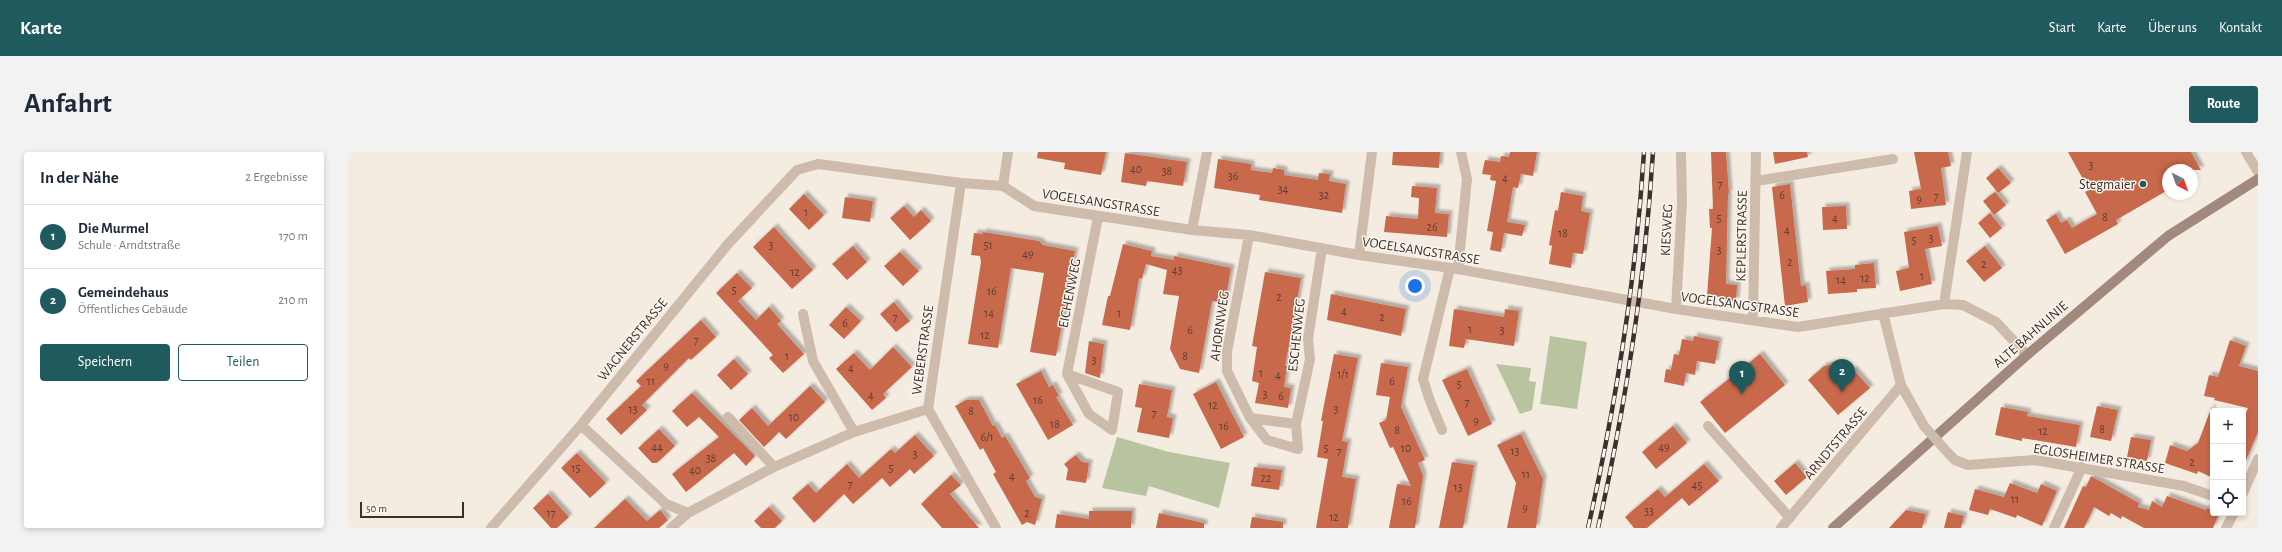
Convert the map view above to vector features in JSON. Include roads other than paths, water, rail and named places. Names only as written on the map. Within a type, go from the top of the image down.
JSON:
[{"type":"street","points":[[1003,186],[1008,152]]},
{"type":"street","points":[[1192,230],[1207,152]]},
{"type":"street","points":[[1359,254],[1372,152]]},
{"type":"street","points":[[1442,430],[1423,379],[1454,269],[1466,179],[1461,152]]},
{"type":"street","name":"KIESWEG","points":[[1676,309],[1682,202],[1681,152]]},
{"type":"street","name":"KEPLERSTRASSE","points":[[1753,320],[1756,152]]},
{"type":"street","points":[[1944,304],[1967,152]]},
{"type":"street","points":[[2246,152],[2258,172]]},
{"type":"street","points":[[1756,181],[1893,159]]},
{"type":"street","name":"VOGELSANGSTRASSE","points":[[797,170],[818,164],[960,183],[1003,186],[1034,206],[1098,217],[1192,230],[1249,235],[1454,269],[1676,309],[1798,327],[1944,304],[1963,305],[1996,322],[2027,355]]},
{"type":"street","name":"WAGNERSTRASSE","points":[[491,528],[581,425],[728,244],[797,170]]},
{"type":"street","name":"ALTE BAHNLINIE","points":[[1833,528],[2027,355],[2168,236],[2258,178]]},
{"type":"street","name":"WEBERSTRASSE","points":[[960,183],[928,409],[996,528]]},
{"type":"street","name":"EICHENWEG","points":[[1067,374],[1098,217]]},
{"type":"street","name":"AHORNWEG","points":[[1249,235],[1227,352],[1227,370],[1250,418],[1267,440],[1298,449],[1296,424]]},
{"type":"street","name":"ESCHENWEG","points":[[1296,424],[1310,359],[1308,339],[1322,248]]},
{"type":"street","points":[[803,314],[813,361],[854,432]]},
{"type":"street","name":"EGLOSHEIMER STRASSE","points":[[1883,314],[1901,385],[1924,426],[1954,460],[1968,465],[2035,460],[2184,486],[2210,495]]},
{"type":"street","points":[[1067,374],[1118,392],[1112,430],[1089,414],[1067,374]]},
{"type":"street","name":"ARNDTSTRASSE","points":[[1782,528],[1901,385]]},
{"type":"street","points":[[671,528],[688,512],[774,467],[854,432],[928,409]]},
{"type":"street","points":[[728,417],[774,467]]},
{"type":"street","points":[[1250,418],[1296,424]]},
{"type":"street","points":[[581,425],[666,504],[688,512]]},
{"type":"street","points":[[1708,426],[1790,518]]},
{"type":"street","points":[[2246,489],[2254,477],[2258,459]]},
{"type":"street","points":[[2054,528],[2082,467]]},
{"type":"street","points":[[2226,528],[2232,516]]},
{"type":"railway","points":[[1588,528],[1624,341],[1636,247],[1644,152]]},
{"type":"railway","points":[[1598,528],[1626,388],[1633,341],[1645,247],[1653,152]]},
{"type":"place","name":"Stegmaier","points":[[2143,184]]},
{"type":"place","name":"Gemeindehaus","points":[[1842,392]]},
{"type":"place","name":"Die Murmel","points":[[1742,394]]}]
